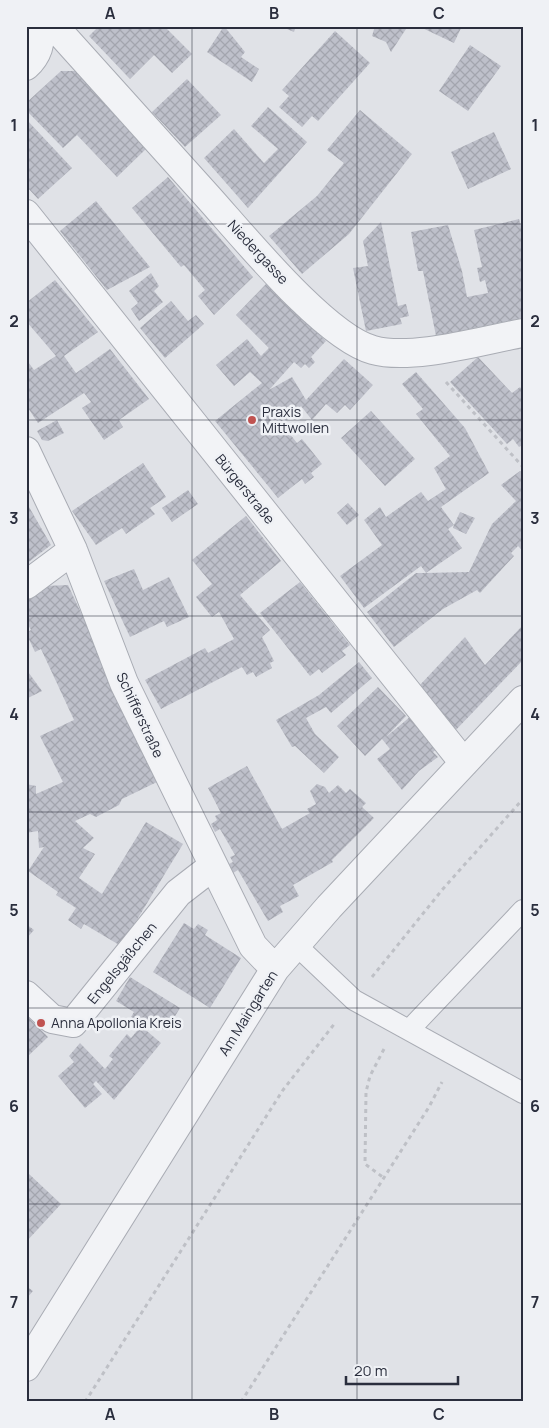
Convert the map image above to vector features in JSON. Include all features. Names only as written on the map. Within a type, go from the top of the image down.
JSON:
[{"type":"street","points":[[26,66],[35,58],[40,43],[38,26]]},
{"type":"street","name":"Niedergasse","points":[[54,26],[263,258],[330,324],[356,344],[390,354],[432,350],[523,333]]},
{"type":"street","name":"Bürgerstraße","points":[[26,214],[464,763]]},
{"type":"street","name":"Schifferstraße","points":[[26,451],[73,550],[124,683],[253,946],[275,969]]},
{"type":"street","points":[[26,586],[73,550]]},
{"type":"street","name":"Am Maingarten","points":[[26,1367],[275,969],[523,700]]},
{"type":"street","name":"Engelsgäßchen","points":[[26,995],[52,1018],[73,1023],[178,893],[213,866]]},
{"type":"lane","points":[[403,1027],[523,910]]},
{"type":"lane","points":[[296,945],[354,1000],[523,1093]]},
{"type":"path","points":[[432,350],[430,361],[433,368],[523,467]]},
{"type":"path","points":[[85,1402],[283,1090],[310,1053],[442,890],[523,799]]},
{"type":"path","points":[[384,1178],[365,1164],[366,1092],[370,1076],[403,1027]]},
{"type":"path","points":[[241,1402],[429,1107],[455,1054]]},
{"type":"building","points":[[99,26],[164,26],[192,54],[172,73],[154,55],[130,79],[89,36]]},
{"type":"building","points":[[224,26],[245,52],[241,57],[259,69],[252,82],[207,52]]},
{"type":"building","points":[[280,26],[296,26],[294,32]]},
{"type":"building","points":[[375,26],[408,26],[391,52],[386,42],[372,36]]},
{"type":"building","points":[[418,26],[462,26],[454,43]]},
{"type":"building","points":[[335,31],[370,63],[318,121],[312,116],[302,127],[279,107],[289,96],[282,90]]},
{"type":"building","points":[[470,45],[501,66],[468,111],[439,91]]},
{"type":"building","points":[[61,71],[76,71],[147,148],[117,177],[77,135],[63,148],[26,110],[26,103]]},
{"type":"building","points":[[187,79],[221,115],[185,147],[152,112]]},
{"type":"building","points":[[268,107],[307,142],[248,208],[204,158],[234,129],[264,163],[278,149],[251,126]]},
{"type":"building","points":[[360,110],[412,154],[349,234],[302,274],[269,236],[317,196],[344,163],[327,150]]},
{"type":"building","points":[[26,119],[72,168],[38,199],[26,186]]},
{"type":"building","points":[[494,132],[511,169],[468,189],[451,152]]},
{"type":"building","points":[[168,177],[253,277],[214,315],[198,296],[205,290],[184,265],[181,267],[132,208]]},
{"type":"building","points":[[96,201],[150,267],[107,290],[60,231]]},
{"type":"building","points":[[519,219],[523,233],[523,318],[436,336],[423,271],[418,271],[411,232],[448,225],[462,271],[467,297],[488,293],[485,280],[480,282],[477,268],[482,267],[474,230]]},
{"type":"building","points":[[381,222],[398,306],[406,304],[409,316],[400,318],[402,324],[366,331],[353,268],[368,266],[363,241]]},
{"type":"building","points":[[151,273],[159,286],[154,291],[163,302],[139,321],[131,309],[138,303],[129,291]]},
{"type":"building","points":[[55,280],[98,332],[64,356],[76,373],[110,349],[149,399],[119,420],[123,427],[104,440],[82,408],[91,402],[84,393],[38,423],[26,405],[26,359],[34,370],[56,356],[26,321],[26,303]]},
{"type":"building","points":[[267,283],[326,341],[311,357],[315,362],[309,368],[305,364],[301,368],[294,362],[269,390],[292,377],[306,400],[344,359],[373,385],[350,410],[345,405],[337,413],[326,404],[312,420],[301,406],[282,424],[297,443],[302,439],[322,464],[311,473],[314,477],[305,484],[302,479],[278,498],[215,421],[262,383],[250,372],[234,386],[216,365],[247,339],[261,356],[269,348],[236,315]]},
{"type":"building","points":[[171,301],[188,321],[196,315],[204,324],[165,358],[140,328]]},
{"type":"building","points":[[478,357],[512,393],[520,387],[523,391],[523,445],[519,447],[513,439],[507,444],[450,382]]},
{"type":"building","points":[[416,372],[465,428],[489,473],[441,507],[454,525],[448,529],[462,548],[426,573],[421,566],[364,608],[340,576],[382,545],[364,520],[380,507],[386,517],[421,492],[428,501],[446,489],[434,468],[450,456],[416,414],[423,409],[402,384]]},
{"type":"building","points":[[371,411],[415,459],[385,486],[341,438]]},
{"type":"building","points":[[57,420],[64,433],[48,441],[42,440],[37,431]]},
{"type":"building","points":[[143,463],[166,497],[150,508],[155,514],[126,534],[122,528],[96,545],[72,511]]},
{"type":"building","points":[[520,471],[523,473],[523,551],[518,546],[511,553],[514,556],[480,593],[477,590],[443,609],[394,647],[367,612],[416,573],[469,572],[492,524],[516,501],[501,485]]},
{"type":"building","points":[[188,490],[198,504],[172,522],[162,508]]},
{"type":"building","points":[[348,503],[359,515],[347,525],[337,513]]},
{"type":"building","points":[[29,507],[51,545],[26,564],[26,509]]},
{"type":"building","points":[[460,512],[475,518],[466,534],[453,528]]},
{"type":"building","points":[[246,516],[281,561],[240,595],[270,630],[262,637],[274,661],[270,663],[272,668],[256,677],[253,672],[247,675],[242,667],[161,709],[145,680],[205,648],[208,653],[234,639],[219,612],[212,617],[196,597],[212,584],[192,560]]},
{"type":"building","points":[[134,569],[143,590],[169,577],[189,617],[167,627],[164,621],[130,637],[104,581]]},
{"type":"building","points":[[300,582],[350,645],[342,651],[346,655],[322,673],[319,669],[310,676],[260,613]]},
{"type":"building","points":[[68,585],[134,726],[130,728],[157,782],[122,799],[119,805],[96,817],[90,814],[75,821],[94,838],[83,848],[95,854],[79,878],[102,894],[146,822],[183,844],[121,946],[84,924],[81,929],[68,920],[76,908],[56,895],[58,892],[28,871],[44,847],[39,848],[38,831],[26,833],[26,784],[36,786],[36,794],[63,782],[40,736],[74,720],[41,649],[35,652],[26,633],[31,630],[26,621],[26,600],[45,586]]},
{"type":"building","points":[[523,625],[523,660],[454,732],[419,686],[465,637],[485,665]]},
{"type":"building","points":[[359,662],[372,678],[331,713],[326,707],[306,718],[315,734],[339,757],[324,773],[295,746],[292,747],[276,720],[319,695]]},
{"type":"building","points":[[26,669],[42,691],[26,699]]},
{"type":"building","points":[[378,687],[406,716],[386,737],[411,716],[437,749],[433,752],[438,757],[419,771],[402,790],[377,759],[390,749],[382,739],[365,756],[337,726]]},
{"type":"building","points":[[247,766],[282,829],[310,813],[307,809],[316,804],[310,791],[317,784],[325,787],[329,793],[338,785],[346,793],[350,789],[366,803],[362,807],[374,818],[332,860],[333,862],[293,885],[299,896],[280,906],[283,912],[268,921],[238,870],[233,873],[229,864],[233,862],[230,857],[235,855],[220,829],[215,832],[211,824],[217,820],[215,816],[221,813],[208,788]]},
{"type":"building","points":[[184,923],[194,929],[198,924],[208,930],[205,935],[241,958],[210,1008],[153,972]]},
{"type":"building","points":[[26,924],[34,930],[26,939]]},
{"type":"building","points":[[130,977],[180,1008],[166,1031],[145,1018],[141,1024],[131,1017],[134,1012],[116,1001]]},
{"type":"building","points":[[26,1015],[48,1037],[26,1058]]},
{"type":"building","points":[[141,1026],[161,1043],[114,1100],[96,1081],[93,1084],[102,1094],[85,1108],[58,1076],[74,1062],[69,1056],[80,1043],[105,1069],[113,1059],[109,1056],[127,1034],[131,1038]]},
{"type":"building","points":[[29,1174],[61,1204],[26,1242],[26,1177]]},
{"type":"building","points":[[26,1286],[33,1291],[26,1299]]},
{"type":"place","name":"Praxis Mittwollen","points":[[252,420]]},
{"type":"place","name":"Anna Apollonia Kreis","points":[[41,1023]]}]
